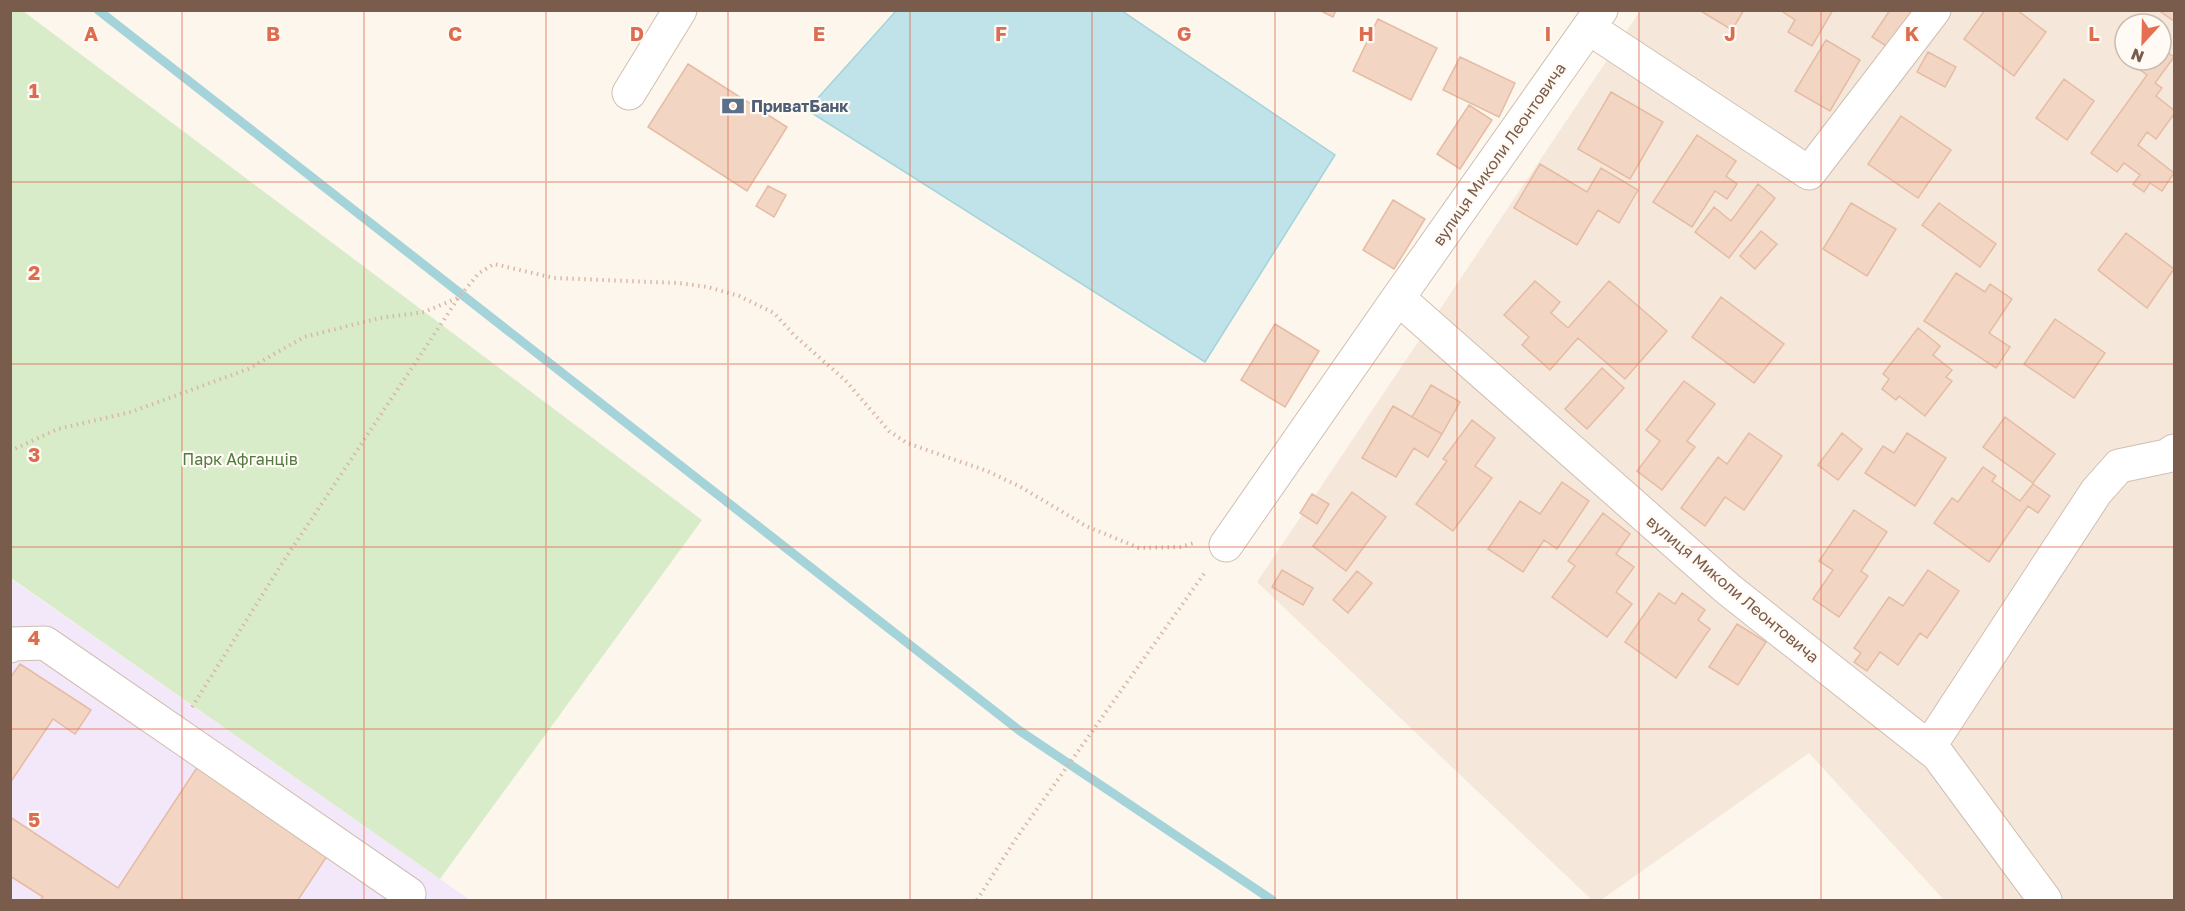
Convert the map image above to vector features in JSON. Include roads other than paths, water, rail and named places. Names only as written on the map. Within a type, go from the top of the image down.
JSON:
[{"type":"street","points":[[629,93],[680,10]]},
{"type":"street","points":[[1595,19],[1809,173],[1934,10]]},
{"type":"street","name":"вулиця Миколи Леонтовича","points":[[1231,538],[1595,19]]},
{"type":"street","name":"вулиця Миколи Леонтовича","points":[[1398,298],[1728,589],[1938,755],[2045,900]]},
{"type":"street","points":[[1929,747],[2096,492],[2119,466],[2167,456],[2175,451]]},
{"type":"street","points":[[10,646],[12,644],[45,643],[409,894],[404,900]]},
{"type":"water","points":[[896,11],[1122,11],[1335,155],[1205,362],[807,110]]},
{"type":"waterway","points":[[98,10],[1020,731],[1272,900]]},
{"type":"place","name":"ПриватБанк","points":[[733,106]]},
{"type":"park label","name":"Парк Афганців","points":[[240,459]]}]
